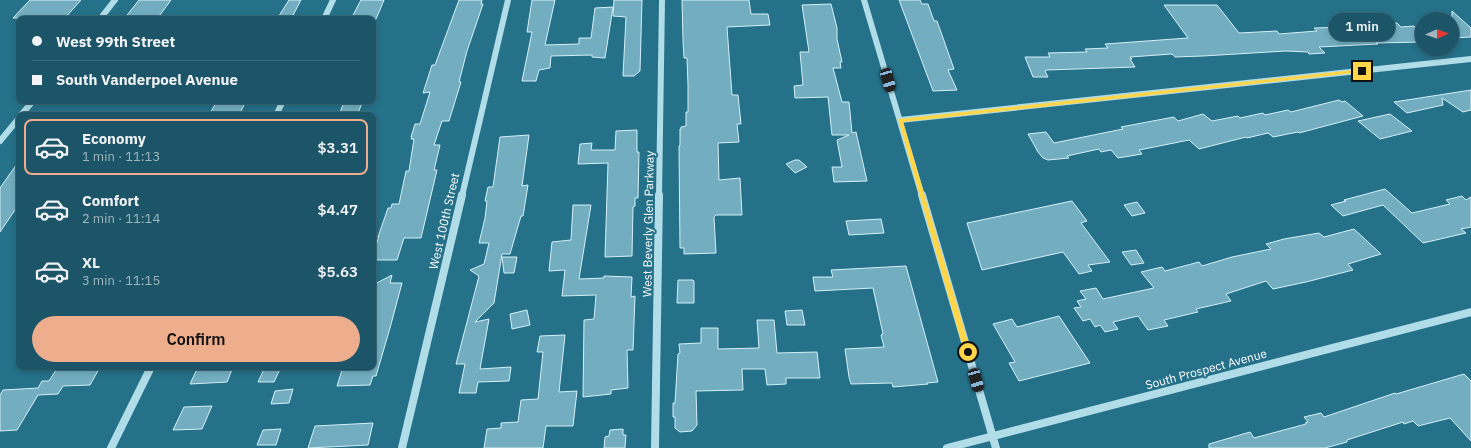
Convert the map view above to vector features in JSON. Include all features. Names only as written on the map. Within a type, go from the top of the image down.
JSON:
[{"type":"street","points":[[102,16],[115,0]]},
{"type":"street","points":[[325,16],[333,0]]},
{"type":"street","name":"West 100th Street","points":[[402,448],[508,0]]},
{"type":"street","name":"West Beverly Glen Parkway","points":[[655,448],[662,0]]},
{"type":"street","points":[[864,0],[996,448]]},
{"type":"street","points":[[900,120],[1471,59]]},
{"type":"street","points":[[24,112],[30,104]]},
{"type":"street","points":[[0,141],[16,122]]},
{"type":"street","name":"South Prospect Avenue","points":[[947,448],[1471,312]]},
{"type":"street","points":[[111,448],[150,370]]},
{"type":"building","points":[[30,0],[81,0],[67,16],[16,16],[16,18],[13,18]]},
{"type":"building","points":[[139,0],[171,0],[159,16],[126,16]]},
{"type":"building","points":[[289,0],[301,0],[293,16],[279,16]]},
{"type":"building","points":[[361,0],[384,0],[376,19],[376,16],[353,16]]},
{"type":"building","points":[[459,0],[482,0],[481,4],[483,4],[467,51],[459,82],[461,82],[449,121],[442,121],[434,145],[440,145],[434,170],[437,170],[421,238],[404,238],[397,260],[376,260],[376,246],[388,208],[391,208],[392,204],[399,204],[406,171],[409,171],[414,139],[411,139],[411,137],[415,124],[420,124],[430,92],[423,93],[432,65],[435,65]]},
{"type":"building","points":[[532,0],[555,0],[545,45],[579,44],[579,38],[591,38],[595,8],[613,7],[605,58],[592,57],[592,55],[551,56],[550,68],[539,70],[536,81],[522,81],[532,32],[527,32]]},
{"type":"building","points":[[614,0],[642,0],[640,71],[634,76],[623,76],[626,17],[613,16]]},
{"type":"building","points":[[682,0],[749,0],[751,14],[768,14],[770,25],[727,27],[732,95],[738,95],[741,124],[737,124],[739,142],[718,143],[719,180],[740,178],[742,215],[716,215],[714,217],[716,253],[684,254],[684,248],[680,248],[680,129],[681,127],[686,126],[686,112],[688,112],[687,58],[684,58]]},
{"type":"building","points":[[899,0],[920,0],[922,4],[928,4],[934,21],[937,21],[954,69],[948,70],[957,90],[933,91]]},
{"type":"building","points":[[831,4],[837,28],[837,39],[842,62],[840,62],[841,68],[833,68],[842,102],[849,102],[852,133],[856,132],[867,181],[834,182],[832,167],[842,167],[837,140],[849,135],[832,135],[828,97],[795,98],[794,86],[803,85],[800,52],[809,52],[802,5]]},
{"type":"building","points":[[1164,5],[1217,5],[1239,33],[1277,31],[1279,34],[1317,31],[1314,28],[1346,27],[1343,25],[1397,23],[1401,27],[1415,27],[1415,42],[1319,47],[1325,53],[1309,54],[1308,52],[1286,51],[1203,56],[1175,57],[1172,54],[1130,57],[1135,67],[1047,70],[1045,71],[1048,77],[1033,77],[1025,57],[1050,57],[1048,53],[1087,52],[1085,49],[1108,48],[1105,44],[1188,38]]},
{"type":"building","points":[[1459,17],[1471,28],[1471,37],[1459,38]]},
{"type":"building","points":[[1471,90],[1471,110],[1463,112],[1442,98],[1443,105],[1407,113],[1394,102]]},
{"type":"building","points":[[1339,100],[1342,102],[1345,101],[1363,116],[1299,133],[1273,137],[1268,133],[1199,149],[1189,140],[1139,150],[1142,154],[1118,158],[1111,150],[1101,152],[1099,149],[1067,156],[1069,158],[1048,160],[1043,158],[1038,152],[1028,134],[1046,132],[1054,143],[1123,129],[1121,127],[1174,117],[1178,121],[1203,114],[1212,121],[1238,116],[1240,118],[1263,113],[1265,115],[1288,110],[1291,112]]},
{"type":"building","points":[[215,104],[244,104],[240,112],[211,112]]},
{"type":"building","points":[[343,104],[362,104],[358,112],[340,112]]},
{"type":"building","points":[[1390,114],[1412,131],[1380,139],[1358,121]]},
{"type":"building","points":[[637,130],[637,152],[639,152],[638,198],[635,198],[635,206],[633,207],[632,256],[605,257],[608,163],[578,164],[580,144],[592,143],[591,150],[615,150],[616,131]]},
{"type":"building","points":[[529,135],[522,186],[528,185],[523,216],[521,216],[510,254],[502,254],[494,303],[475,322],[489,319],[480,369],[511,367],[509,381],[478,382],[476,393],[459,393],[465,364],[456,364],[479,276],[470,270],[484,264],[489,243],[479,243],[485,218],[487,201],[485,201],[488,187],[493,187],[500,137]]},
{"type":"building","points":[[799,160],[807,167],[795,173],[786,164]]},
{"type":"building","points":[[16,165],[16,208],[0,232],[0,188]]},
{"type":"building","points":[[1385,189],[1412,213],[1450,204],[1446,200],[1462,196],[1466,200],[1471,197],[1471,227],[1461,229],[1466,233],[1423,243],[1383,205],[1343,216],[1331,205]]},
{"type":"building","points":[[1072,201],[1087,221],[1081,223],[1110,262],[1088,265],[1092,271],[1079,274],[1063,252],[982,270],[967,223]]},
{"type":"building","points":[[1137,202],[1145,213],[1132,216],[1124,205]]},
{"type":"building","points":[[573,205],[591,205],[579,279],[604,278],[604,276],[632,277],[631,297],[635,296],[633,350],[627,350],[628,388],[611,390],[611,394],[583,397],[584,320],[594,319],[596,295],[562,296],[565,270],[549,271],[552,242],[571,240]]},
{"type":"building","points":[[881,219],[884,233],[849,235],[846,221]]},
{"type":"building","points":[[1354,229],[1381,254],[1348,264],[1353,270],[1273,289],[1266,281],[1226,294],[1231,301],[1196,309],[1198,312],[1164,320],[1168,326],[1148,330],[1138,316],[1113,322],[1118,329],[1105,332],[1100,325],[1095,327],[1090,319],[1083,321],[1074,308],[1081,307],[1077,301],[1086,299],[1080,291],[1096,288],[1103,299],[1154,288],[1141,272],[1162,267],[1165,271],[1199,262],[1202,266],[1232,257],[1271,249],[1266,244],[1284,239],[1319,233],[1324,237]]},
{"type":"building","points":[[1136,250],[1144,263],[1131,265],[1122,252]]},
{"type":"building","points":[[502,257],[517,257],[514,273],[504,273]]},
{"type":"building","points":[[906,266],[938,382],[893,387],[892,383],[851,384],[845,349],[884,347],[881,335],[883,334],[873,288],[815,291],[813,277],[833,277],[831,270]]},
{"type":"building","points":[[392,275],[390,283],[402,283],[376,376],[373,376],[370,385],[337,386],[342,370],[376,370],[376,283]]},
{"type":"building","points":[[678,280],[694,281],[694,303],[677,303]]},
{"type":"building","points":[[527,310],[530,325],[512,329],[510,314]]},
{"type":"building","points":[[802,310],[805,325],[787,325],[785,311]]},
{"type":"building","points":[[1059,316],[1090,363],[1019,381],[1009,363],[1015,362],[993,324],[1012,319],[1017,327]]},
{"type":"building","points":[[757,320],[774,320],[777,353],[817,352],[820,378],[786,378],[786,384],[767,385],[765,369],[742,369],[743,390],[696,391],[697,425],[692,431],[680,432],[675,428],[675,417],[673,417],[678,354],[680,353],[679,344],[701,343],[701,328],[718,328],[718,349],[759,348]]},
{"type":"building","points":[[565,335],[559,392],[577,391],[573,426],[546,426],[543,448],[484,448],[487,429],[501,428],[501,423],[518,422],[521,400],[538,399],[543,352],[537,352],[540,336]]},
{"type":"building","points":[[56,370],[98,370],[90,385],[63,386],[58,394],[38,395],[17,430],[0,431],[0,395],[3,390],[38,388],[42,381],[49,381]]},
{"type":"building","points":[[197,370],[232,370],[227,382],[190,384]]},
{"type":"building","points":[[264,370],[280,370],[274,382],[258,382]]},
{"type":"building","points":[[1464,374],[1471,381],[1471,441],[1450,418],[1418,426],[1413,421],[1404,424],[1403,422],[1347,440],[1347,442],[1325,448],[1209,448],[1209,444],[1250,432],[1254,438],[1306,424],[1305,423],[1308,422],[1304,417],[1321,413],[1324,417],[1395,393],[1396,394]]},
{"type":"building","points":[[293,389],[289,403],[271,404],[275,391]]},
{"type":"building","points":[[212,406],[202,429],[173,430],[184,407]]},
{"type":"building","points":[[373,423],[368,445],[308,448],[315,426]]},
{"type":"building","points":[[281,429],[276,445],[257,445],[263,430]]},
{"type":"building","points":[[623,429],[623,435],[626,435],[625,448],[604,448],[605,437],[609,436],[610,430]]},
{"type":"route","points":[[968,352],[900,120],[1362,71]]}]
